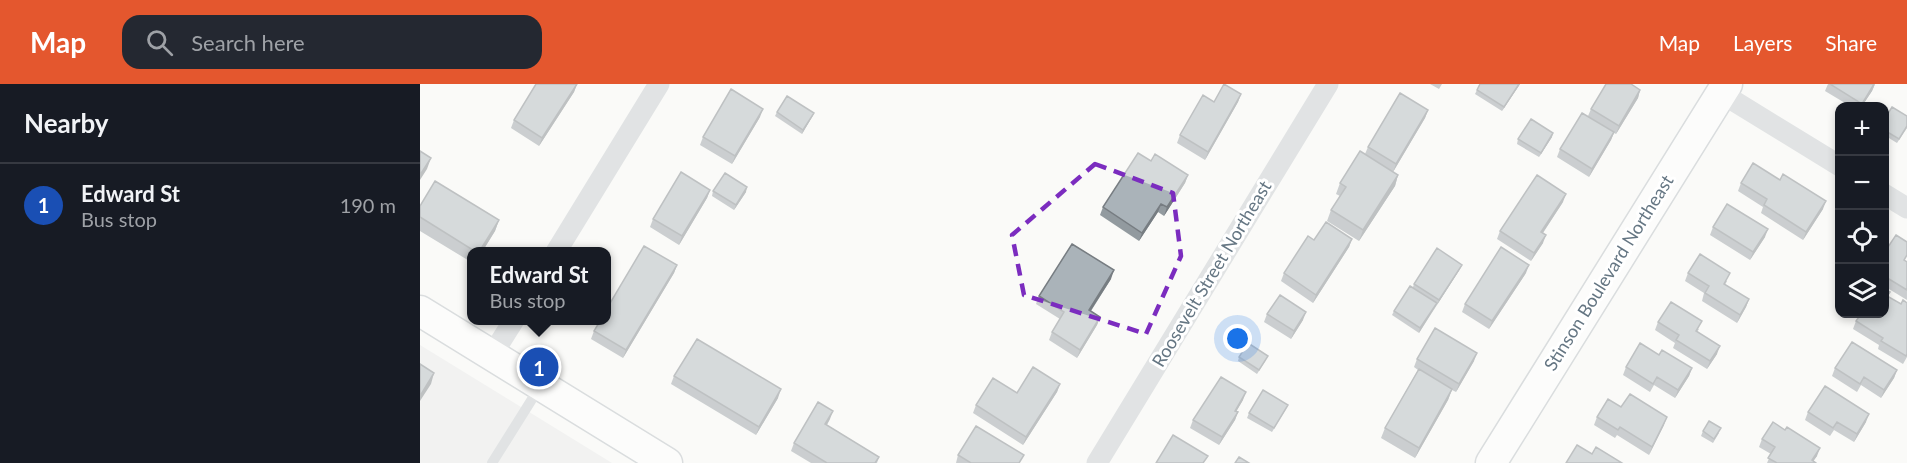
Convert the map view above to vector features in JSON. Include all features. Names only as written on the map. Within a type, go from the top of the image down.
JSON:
[{"type":"street","points":[[559,247],[659,84]]},
{"type":"street","name":"Roosevelt Street Northeast","points":[[1097,463],[1328,84]]},
{"type":"street","points":[[1724,88],[1835,163]]},
{"type":"street","name":"Stinson Boulevard Northeast","points":[[1491,463],[1724,88]]},
{"type":"street","points":[[1889,197],[1907,208]]},
{"type":"street","points":[[420,311],[667,463]]},
{"type":"street","points":[[492,356],[511,325]]},
{"type":"lane","points":[[492,463],[541,385]]},
{"type":"highlighted area","points":[[1095,164],[1173,193],[1181,256],[1146,334],[1024,295],[1012,235]]},
{"type":"shaded area","points":[[420,345],[612,463],[420,463]]},
{"type":"building","points":[[536,84],[577,84],[542,138],[514,120]]},
{"type":"building","points":[[1224,84],[1241,94],[1208,152],[1180,135],[1203,95],[1214,102]]},
{"type":"building","points":[[1480,84],[1519,84],[1504,107],[1477,90]]},
{"type":"building","points":[[1606,84],[1631,84],[1640,90],[1619,126],[1591,109]]},
{"type":"building","points":[[1830,84],[1874,84],[1863,102],[1859,102]]},
{"type":"building","points":[[731,89],[763,109],[735,156],[703,137]]},
{"type":"building","points":[[1400,93],[1428,110],[1396,164],[1368,147]]},
{"type":"building","points":[[787,96],[814,113],[803,130],[777,112]]},
{"type":"building","points":[[1892,107],[1907,116],[1907,126],[1899,139],[1889,133],[1889,112]]},
{"type":"building","points":[[1582,113],[1614,132],[1592,169],[1560,149]]},
{"type":"building","points":[[1531,119],[1553,133],[1541,153],[1518,139]]},
{"type":"building","points":[[420,151],[431,158],[420,175]]},
{"type":"building","points":[[1360,151],[1398,175],[1363,230],[1331,210],[1346,187],[1340,183]]},
{"type":"building","points":[[1138,153],[1151,161],[1155,154],[1188,175],[1167,207],[1161,204],[1142,233],[1103,207]]},
{"type":"building","points":[[1753,163],[1780,180],[1783,174],[1826,201],[1806,232],[1764,205],[1767,199],[1741,183]]},
{"type":"building","points":[[681,172],[710,190],[682,236],[653,219]]},
{"type":"building","points":[[725,173],[747,187],[736,205],[713,191]]},
{"type":"building","points":[[1537,175],[1566,194],[1541,232],[1546,235],[1534,253],[1500,231]]},
{"type":"building","points":[[435,181],[499,220],[482,247],[468,247],[420,217],[420,206]]},
{"type":"building","points":[[1727,204],[1768,229],[1753,252],[1713,227]]},
{"type":"building","points":[[1326,222],[1352,239],[1316,295],[1284,273],[1308,236],[1314,240]]},
{"type":"building","points":[[1896,235],[1907,242],[1907,255],[1904,260],[1907,262],[1907,290],[1889,279],[1889,246]]},
{"type":"building","points":[[1072,244],[1114,270],[1089,310],[1100,317],[1080,350],[1052,332],[1064,312],[1039,296]]},
{"type":"building","points":[[644,246],[677,265],[626,350],[594,331],[598,325],[611,325],[611,302]]},
{"type":"building","points":[[1501,247],[1529,265],[1492,321],[1465,304]]},
{"type":"building","points":[[1437,248],[1462,265],[1439,300],[1414,284]]},
{"type":"building","points":[[1700,254],[1730,273],[1724,284],[1749,299],[1740,315],[1705,293],[1709,286],[1688,273]]},
{"type":"building","points":[[1410,286],[1437,303],[1420,328],[1394,311]]},
{"type":"building","points":[[1280,295],[1306,312],[1294,331],[1267,314]]},
{"type":"building","points":[[1889,297],[1901,304],[1903,300],[1907,303],[1906,356],[1881,341],[1883,338],[1856,321],[1858,318],[1889,318]]},
{"type":"building","points":[[1671,302],[1702,321],[1696,331],[1720,346],[1710,361],[1676,340],[1679,335],[1658,322]]},
{"type":"building","points":[[1435,328],[1477,353],[1459,384],[1417,359]]},
{"type":"building","points":[[697,339],[781,389],[759,427],[674,376]]},
{"type":"building","points":[[1852,342],[1897,370],[1884,390],[1864,377],[1860,384],[1835,368]]},
{"type":"building","points":[[1248,343],[1268,356],[1259,370],[1239,357]]},
{"type":"building","points":[[1640,343],[1659,355],[1662,350],[1692,368],[1678,390],[1657,377],[1653,384],[1626,367]]},
{"type":"building","points":[[420,364],[434,373],[420,396]]},
{"type":"building","points":[[1033,367],[1060,384],[1026,437],[976,405],[993,378],[1017,393]]},
{"type":"building","points":[[1419,369],[1452,389],[1419,448],[1385,428]]},
{"type":"building","points":[[1221,377],[1246,392],[1235,411],[1238,412],[1222,437],[1193,420]]},
{"type":"building","points":[[1825,386],[1869,414],[1857,434],[1837,422],[1833,428],[1808,412]]},
{"type":"building","points":[[1263,390],[1288,405],[1274,428],[1249,413]]},
{"type":"building","points":[[1630,394],[1667,417],[1652,447],[1620,427],[1618,430],[1597,417],[1608,399],[1621,407]]},
{"type":"building","points":[[818,402],[833,411],[825,424],[879,457],[875,463],[827,463],[794,443]]},
{"type":"building","points":[[1709,421],[1721,428],[1714,439],[1703,431]]},
{"type":"building","points":[[1773,422],[1785,430],[1787,427],[1820,448],[1812,460],[1816,463],[1777,463],[1768,458],[1775,447],[1762,439]]},
{"type":"building","points":[[976,426],[1024,455],[1019,463],[971,463],[958,455]]},
{"type":"building","points":[[1173,435],[1208,456],[1203,463],[1156,463]]},
{"type":"building","points":[[1577,445],[1592,454],[1596,447],[1622,463],[1566,463]]},
{"type":"building","points":[[1239,457],[1249,463],[1235,463]]},
{"type":"place","name":"Edward St","points":[[539,367]]}]
